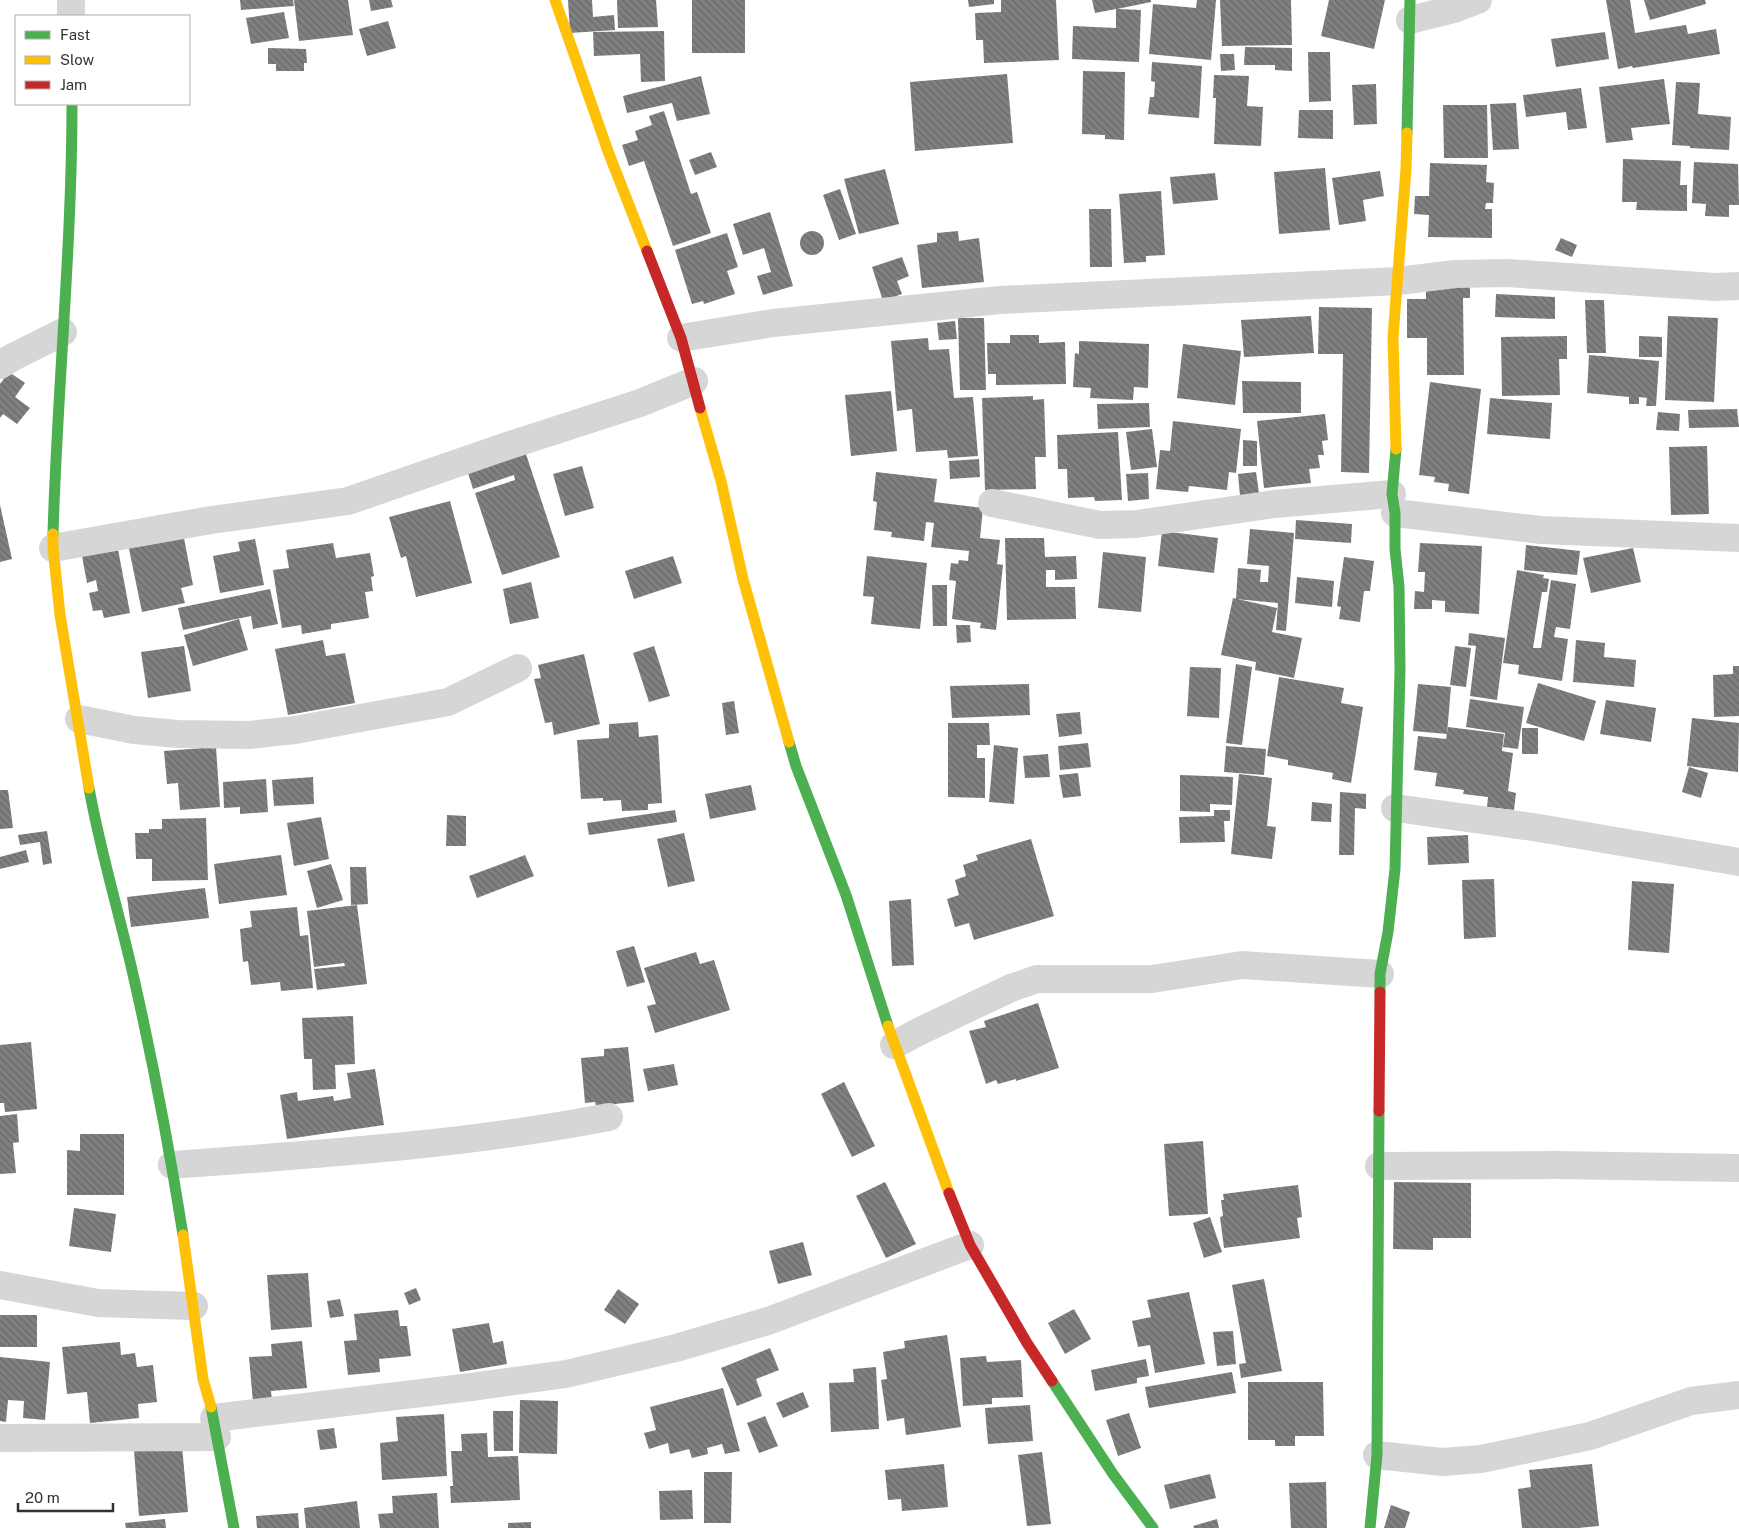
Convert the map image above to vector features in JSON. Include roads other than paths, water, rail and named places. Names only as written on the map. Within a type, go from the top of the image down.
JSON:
[{"type":"street","points":[[71,0],[71,15]]},
{"type":"street","points":[[555,0],[609,154],[681,338],[722,481],[743,578],[796,766],[846,895],[894,1045],[940,1170],[970,1245],[1027,1343],[1148,1527]]},
{"type":"street","points":[[1370,1528],[1377,1455],[1380,974],[1388,932],[1395,869],[1395,808],[1400,669],[1394,503],[1396,456],[1394,337],[1406,169],[1410,10],[1454,9],[1478,0]]},
{"type":"street","points":[[72,105],[71,178],[55,471],[54,548],[60,615],[94,815],[132,970],[172,1165],[194,1306],[203,1379],[215,1427],[234,1528]]},
{"type":"street","points":[[681,338],[773,323],[1000,300],[1398,281],[1455,274],[1507,273],[1715,287],[1739,286]]},
{"type":"street","points":[[0,365],[13,356],[63,332]]},
{"type":"street","points":[[54,548],[211,520],[348,501],[507,446],[614,412],[694,381]]},
{"type":"street","points":[[992,503],[1100,525],[1137,524],[1274,504],[1394,503],[1541,530],[1739,538]]},
{"type":"street","points":[[79,719],[134,730],[178,734],[249,734],[295,730],[448,702],[518,668]]},
{"type":"street","points":[[1395,808],[1533,827],[1739,862]]},
{"type":"street","points":[[894,1045],[1011,988],[1037,979],[1152,979],[1242,965],[1380,974]]},
{"type":"street","points":[[172,1165],[376,1150],[553,1128],[609,1117]]},
{"type":"street","points":[[1379,1166],[1555,1165],[1739,1168]]},
{"type":"street","points":[[0,1438],[215,1427],[566,1374],[676,1348],[768,1321],[970,1245]]},
{"type":"street","points":[[0,1285],[98,1304],[194,1306]]},
{"type":"street","points":[[1377,1455],[1442,1462],[1481,1459],[1590,1436],[1691,1401],[1739,1395]]}]
